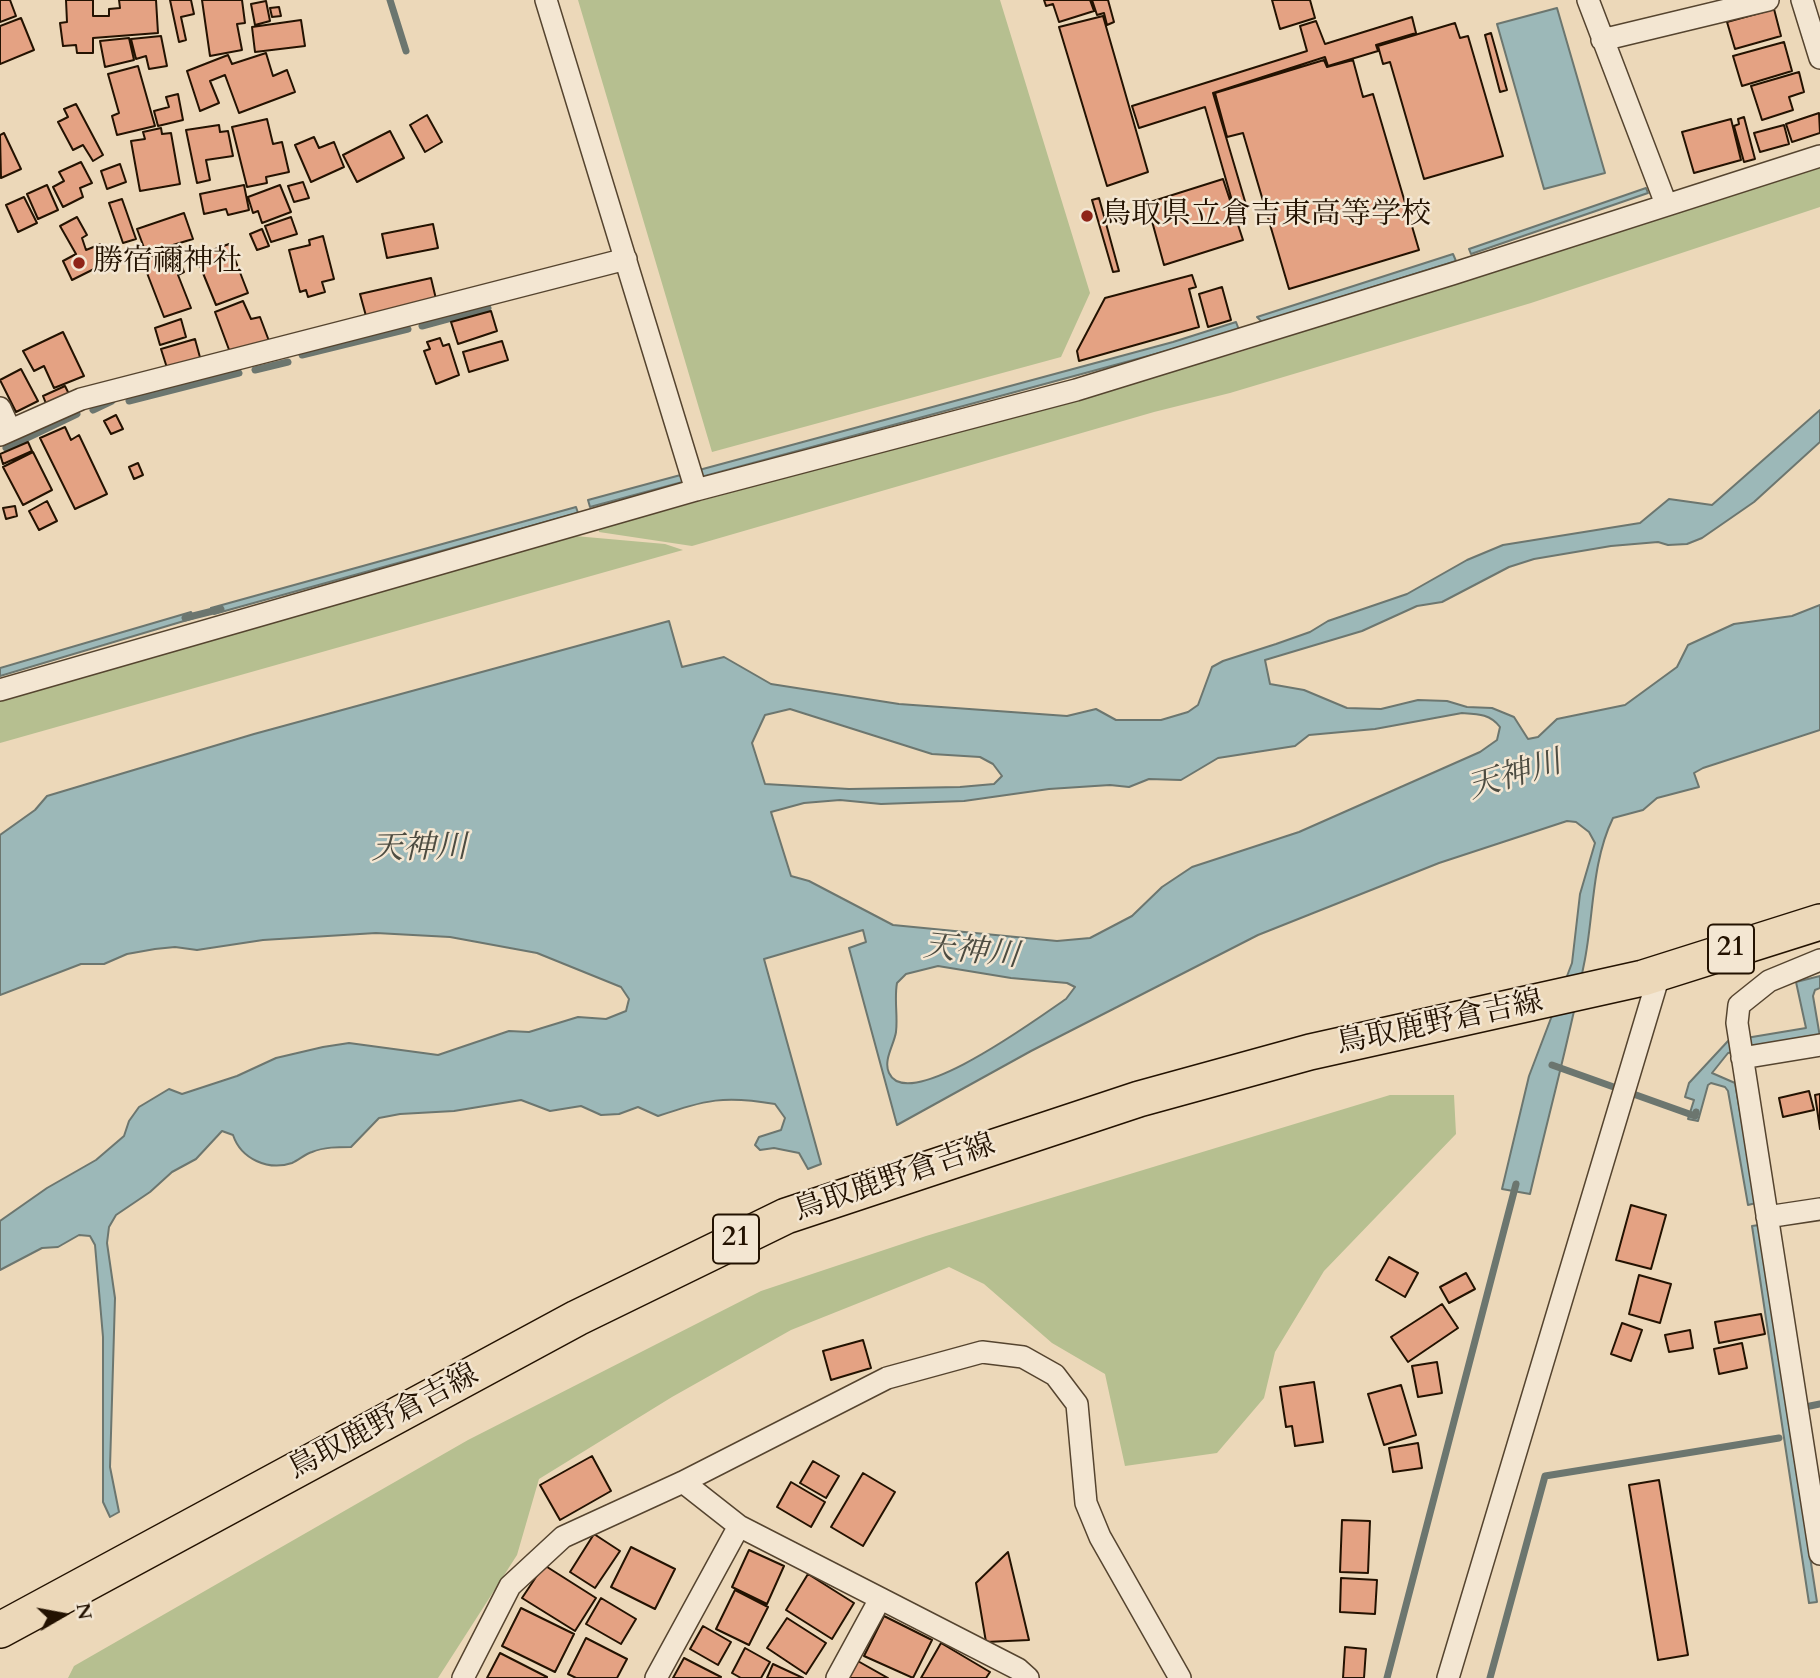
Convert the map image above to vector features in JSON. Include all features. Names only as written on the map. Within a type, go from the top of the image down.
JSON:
[{"type":"main road","name":"鳥取鹿野倉吉線","points":[[0,1630],[577,1318],[786,1216],[1139,1099],[1310,1052],[1535,1004],[1652,975],[1820,922]]},
{"type":"street","points":[[546,0],[696,490]]},
{"type":"street","points":[[1588,0],[1666,204]]},
{"type":"street","points":[[1602,40],[1768,0]]},
{"type":"street","points":[[1802,0],[1820,58]]},
{"type":"street","points":[[0,690],[696,490],[1076,390],[1452,274],[1820,156]]},
{"type":"street","points":[[0,408],[5,432],[81,399],[626,258]]},
{"type":"street","points":[[1820,960],[1769,981],[1739,1005],[1737,1023],[1820,1554]]},
{"type":"street","points":[[1448,1678],[1652,975]]},
{"type":"street","points":[[1742,1058],[1820,1045]]},
{"type":"street","points":[[1767,1217],[1820,1209]]},
{"type":"street","points":[[463,1678],[510,1586],[563,1537],[684,1482],[887,1378],[982,1352],[1023,1357],[1055,1375],[1077,1404],[1086,1503],[1100,1537],[1180,1678]]},
{"type":"street","points":[[684,1482],[739,1526],[1019,1675]]},
{"type":"street","points":[[656,1678],[739,1526]]},
{"type":"street","points":[[837,1678],[880,1599]]},
{"type":"green space","points":[[578,0],[1000,0],[1090,293],[1061,357],[712,452]]},
{"type":"green space","points":[[1820,166],[1820,207],[1531,303],[1230,393],[1154,412],[692,546],[599,532],[599,529],[1237,353]]},
{"type":"green space","points":[[575,536],[665,544],[683,550],[0,743],[0,698]]},
{"type":"green space","points":[[1390,1095],[1454,1095],[1456,1134],[1324,1271],[1275,1352],[1264,1398],[1217,1453],[1125,1466],[1105,1374],[1052,1343],[984,1284],[949,1267],[791,1330],[672,1397],[539,1479],[517,1555],[438,1678],[68,1678],[74,1666],[468,1440],[761,1291],[926,1236]]},
{"type":"water","points":[[1557,8],[1605,173],[1544,189],[1497,24]]},
{"type":"water","points":[[1646,188],[1648,193],[1471,254],[1469,249]]},
{"type":"water","points":[[1453,254],[1456,261],[1262,322],[1257,317]]},
{"type":"water","points":[[1236,322],[1239,330],[1174,349],[590,507],[588,500],[1173,342]]},
{"type":"water","name":"天神川","points":[[1820,410],[1820,442],[1754,502],[1702,538],[1687,544],[1668,545],[1658,542],[1611,546],[1534,559],[1509,567],[1442,602],[1417,606],[1362,631],[1265,660],[1270,684],[1304,690],[1347,708],[1381,709],[1418,700],[1447,701],[1467,707],[1492,708],[1514,717],[1528,739],[1538,737],[1557,719],[1625,705],[1677,667],[1688,645],[1734,624],[1792,616],[1820,605],[1820,730],[1703,768],[1694,773],[1699,787],[1657,798],[1643,810],[1613,818],[1601,853],[1578,993],[1530,1194],[1502,1189],[1529,1076],[1572,963],[1580,894],[1595,843],[1589,832],[1576,822],[1567,821],[1439,863],[1258,935],[1031,1051],[897,1125],[849,948],[866,942],[863,930],[764,959],[821,1164],[808,1169],[799,1153],[774,1148],[760,1150],[755,1145],[759,1137],[781,1130],[785,1118],[775,1104],[742,1100],[703,1103],[658,1116],[638,1107],[619,1114],[601,1115],[581,1106],[550,1111],[521,1100],[454,1111],[400,1114],[379,1118],[351,1147],[317,1150],[283,1165],[256,1161],[242,1151],[233,1135],[222,1131],[196,1159],[172,1172],[150,1192],[116,1215],[109,1227],[107,1243],[115,1298],[110,1467],[119,1512],[110,1517],[103,1502],[103,1337],[95,1245],[90,1236],[79,1235],[58,1247],[42,1248],[0,1270],[0,1221],[47,1188],[96,1160],[124,1136],[129,1121],[139,1107],[169,1089],[182,1094],[237,1076],[276,1058],[349,1043],[438,1055],[509,1031],[529,1032],[578,1017],[606,1019],[626,1011],[629,999],[621,987],[537,953],[450,937],[376,933],[263,940],[197,950],[175,947],[155,949],[127,954],[104,964],[81,964],[0,995],[0,835],[35,810],[47,796],[254,734],[669,621],[682,667],[724,657],[771,684],[899,704],[1067,716],[1096,709],[1116,720],[1161,720],[1188,712],[1198,705],[1212,667],[1223,661],[1310,632],[1328,621],[1407,594],[1467,560],[1503,545],[1640,523],[1669,499],[1712,505]],"holes":[[[790,709],[932,754],[980,757],[993,764],[1002,776],[994,784],[960,787],[849,789],[765,784],[752,743],[765,715]],[[1462,713],[1488,717],[1500,727],[1497,740],[1480,752],[1299,832],[1192,867],[1162,887],[1132,916],[1090,938],[1057,941],[893,925],[809,881],[791,876],[771,812],[804,803],[840,800],[881,804],[964,801],[1049,789],[1110,785],[1129,787],[1149,779],[1181,780],[1218,758],[1295,746],[1309,735],[1375,729]],[[938,966],[1011,978],[1067,983],[1075,987],[1066,999],[976,1058],[921,1081],[901,1083],[889,1073],[887,1063],[896,1032],[897,983],[906,974]]]},
{"type":"water","points":[[576,507],[578,513],[214,614],[211,608]]},
{"type":"water","points":[[191,612],[194,618],[0,676],[0,668]]},
{"type":"water","points":[[1820,976],[1820,988],[1815,990],[1813,996],[1820,1037],[1728,1053],[1712,1073],[1735,1083],[1756,1203],[1748,1205],[1728,1091],[1725,1087],[1711,1083],[1708,1085],[1698,1121],[1688,1119],[1694,1100],[1685,1097],[1689,1083],[1728,1041],[1806,1028],[1796,982]]},
{"type":"water","points":[[1759,1225],[1817,1602],[1809,1603],[1752,1226]]},
{"type":"building","points":[[0,0],[10,0],[16,16],[0,22]]},
{"type":"building","points":[[66,0],[93,0],[93,16],[109,16],[109,9],[120,8],[119,0],[156,0],[158,33],[93,38],[93,53],[77,53],[76,45],[63,46],[60,23],[67,22]]},
{"type":"building","points":[[170,0],[191,0],[194,14],[181,17],[186,40],[179,42]]},
{"type":"building","points":[[202,0],[242,0],[245,23],[237,24],[242,50],[210,56]]},
{"type":"building","points":[[1044,0],[1090,0],[1094,11],[1059,22],[1053,4],[1046,6]]},
{"type":"building","points":[[1092,0],[1108,0],[1114,22],[1107,25],[1104,13],[1097,15]]},
{"type":"building","points":[[1272,0],[1310,0],[1315,18],[1280,29]]},
{"type":"building","points":[[266,1],[270,21],[255,25],[251,4]]},
{"type":"building","points":[[279,7],[281,16],[272,17],[270,8]]},
{"type":"building","points":[[1774,9],[1781,36],[1735,49],[1727,22]]},
{"type":"building","points":[[1103,16],[1148,172],[1107,186],[1059,27]]},
{"type":"building","points":[[1412,17],[1416,33],[1376,45],[1378,51],[1328,66],[1325,57],[1213,93],[1247,208],[1235,211],[1205,107],[1139,128],[1132,106],[1307,51],[1300,26],[1316,21],[1325,44]]},
{"type":"building","points":[[21,18],[34,50],[0,64],[0,26]]},
{"type":"building","points":[[301,20],[305,46],[255,52],[252,27]]},
{"type":"building","points":[[1455,23],[1460,38],[1468,36],[1503,156],[1424,179],[1390,62],[1383,64],[1378,46]]},
{"type":"building","points":[[1491,33],[1507,90],[1500,92],[1485,35]]},
{"type":"building","points":[[161,36],[167,66],[149,69],[146,56],[136,59],[131,39]]},
{"type":"building","points":[[129,38],[134,60],[105,67],[100,41]]},
{"type":"building","points":[[1784,42],[1792,71],[1742,86],[1733,56]]},
{"type":"building","points":[[266,53],[273,76],[287,70],[295,92],[239,113],[225,75],[210,81],[219,103],[200,111],[187,71],[228,55],[232,64]]},
{"type":"building","points":[[1324,60],[1327,67],[1353,60],[1363,97],[1373,94],[1419,250],[1289,289],[1243,133],[1227,137],[1215,93]]},
{"type":"building","points":[[138,66],[155,126],[117,135],[112,116],[119,113],[108,74]]},
{"type":"building","points":[[1799,72],[1804,92],[1789,97],[1793,110],[1762,120],[1751,86]]},
{"type":"building","points":[[178,94],[183,120],[158,126],[154,111],[169,107],[166,97]]},
{"type":"building","points":[[76,104],[103,155],[93,161],[83,145],[73,150],[58,122],[68,117],[64,109]]},
{"type":"building","points":[[1819,113],[1820,133],[1792,142],[1786,124]]},
{"type":"building","points":[[427,115],[442,142],[425,152],[410,125]]},
{"type":"building","points":[[1744,117],[1755,159],[1744,162],[1734,126],[1739,124],[1738,119]]},
{"type":"building","points":[[267,119],[273,144],[282,142],[289,172],[266,177],[267,183],[247,187],[232,127]]},
{"type":"building","points":[[1731,119],[1741,160],[1694,173],[1682,132]]},
{"type":"building","points":[[219,125],[220,132],[228,131],[233,156],[206,160],[210,180],[197,183],[186,130]]},
{"type":"building","points":[[1784,125],[1789,144],[1760,152],[1754,133]]},
{"type":"building","points":[[161,128],[162,134],[171,133],[180,184],[140,191],[131,141],[145,139],[143,132]]},
{"type":"building","points":[[390,131],[404,158],[357,182],[343,155]]},
{"type":"building","points":[[4,133],[21,169],[1,178],[0,135]]},
{"type":"building","points":[[314,137],[319,148],[334,142],[344,167],[311,182],[295,145]]},
{"type":"building","points":[[81,162],[92,183],[80,188],[83,197],[63,207],[53,187],[64,181],[59,172]]},
{"type":"building","points":[[120,164],[126,182],[107,189],[101,171]]},
{"type":"building","points":[[1223,179],[1243,240],[1164,265],[1147,203]]},
{"type":"building","points":[[303,182],[309,198],[294,202],[288,186]]},
{"type":"building","points":[[47,185],[58,210],[38,219],[27,194]]},
{"type":"building","points":[[244,185],[249,210],[228,215],[226,209],[204,214],[200,194]]},
{"type":"building","points":[[280,185],[291,212],[262,223],[258,211],[253,213],[248,197]]},
{"type":"building","points":[[24,197],[37,223],[18,232],[6,205]]},
{"type":"building","points":[[1099,198],[1119,271],[1113,272],[1092,200]]},
{"type":"building","points":[[122,199],[136,239],[123,243],[109,203]]},
{"type":"building","points":[[184,213],[193,239],[146,253],[137,229]]},
{"type":"building","points":[[77,217],[87,235],[82,238],[86,250],[101,244],[108,262],[72,280],[63,261],[76,254],[60,226]]},
{"type":"building","points":[[291,217],[297,234],[271,242],[265,226]]},
{"type":"building","points":[[433,224],[438,248],[387,258],[382,234]]},
{"type":"building","points":[[262,229],[269,246],[257,250],[250,234]]},
{"type":"building","points":[[323,236],[334,279],[322,282],[325,292],[308,297],[306,290],[300,292],[289,250],[310,245],[309,240]]},
{"type":"building","points":[[229,244],[248,293],[216,305],[196,256]]},
{"type":"building","points":[[174,248],[184,272],[178,275],[191,308],[164,317],[142,260]]},
{"type":"building","points":[[1192,275],[1196,287],[1189,289],[1199,327],[1079,361],[1077,351],[1105,298]]},
{"type":"building","points":[[431,278],[436,299],[366,316],[360,294]]},
{"type":"building","points":[[1222,287],[1231,320],[1208,327],[1199,294]]},
{"type":"building","points":[[243,301],[251,319],[260,317],[269,341],[231,355],[215,312]]},
{"type":"building","points":[[491,311],[497,331],[458,344],[451,322]]},
{"type":"building","points":[[181,319],[186,337],[160,345],[155,328]]},
{"type":"building","points":[[63,332],[84,376],[54,388],[44,366],[34,371],[23,351]]},
{"type":"building","points":[[440,338],[443,346],[449,344],[459,375],[436,384],[424,351],[430,349],[427,342]]},
{"type":"building","points":[[195,339],[201,361],[168,371],[161,349]]},
{"type":"building","points":[[502,341],[508,360],[469,372],[463,352]]},
{"type":"building","points":[[21,369],[38,401],[16,412],[0,380]]},
{"type":"building","points":[[65,386],[70,396],[47,406],[43,396]]},
{"type":"building","points":[[116,415],[123,429],[111,434],[104,421]]},
{"type":"building","points":[[65,427],[71,440],[79,435],[107,494],[75,509],[40,438]]},
{"type":"building","points":[[28,442],[32,451],[3,464],[0,454]]},
{"type":"building","points":[[33,452],[52,490],[23,505],[3,467]]},
{"type":"building","points":[[138,463],[143,475],[134,479],[129,467]]},
{"type":"building","points":[[47,501],[57,521],[39,530],[29,511]]},
{"type":"building","points":[[15,506],[17,516],[6,519],[3,508]]},
{"type":"building","points":[[1809,1091],[1814,1110],[1783,1117],[1779,1098]]},
{"type":"building","points":[[1820,1094],[1820,1129],[1815,1095]]},
{"type":"building","points":[[1631,1205],[1666,1215],[1651,1269],[1616,1260]]},
{"type":"building","points":[[1389,1257],[1418,1273],[1405,1297],[1376,1280]]},
{"type":"building","points":[[1466,1273],[1475,1289],[1449,1303],[1440,1287]]},
{"type":"building","points":[[1639,1275],[1671,1284],[1660,1323],[1629,1314]]},
{"type":"building","points":[[1442,1304],[1458,1328],[1408,1362],[1391,1337]]},
{"type":"building","points":[[1761,1314],[1765,1334],[1719,1343],[1715,1322]]},
{"type":"building","points":[[1622,1323],[1642,1330],[1631,1361],[1611,1354]]},
{"type":"building","points":[[1690,1330],[1693,1348],[1669,1352],[1665,1335]]},
{"type":"building","points":[[863,1340],[871,1368],[831,1380],[823,1351]]},
{"type":"building","points":[[1742,1343],[1747,1368],[1719,1374],[1714,1349]]},
{"type":"building","points":[[1437,1362],[1442,1393],[1418,1397],[1412,1366]]},
{"type":"building","points":[[1314,1382],[1323,1442],[1295,1446],[1292,1426],[1286,1427],[1280,1387]]},
{"type":"building","points":[[1401,1385],[1416,1435],[1384,1445],[1368,1394]]},
{"type":"building","points":[[1418,1443],[1422,1468],[1393,1472],[1389,1448]]},
{"type":"building","points":[[592,1456],[611,1491],[560,1520],[540,1485]]},
{"type":"building","points":[[813,1461],[839,1476],[826,1498],[800,1483]]},
{"type":"building","points":[[863,1473],[895,1492],[863,1546],[831,1527]]},
{"type":"building","points":[[1659,1480],[1688,1655],[1658,1660],[1629,1485]]},
{"type":"building","points":[[791,1482],[825,1502],[811,1527],[777,1507]]},
{"type":"building","points":[[1342,1520],[1370,1521],[1368,1573],[1340,1572]]},
{"type":"building","points":[[594,1534],[620,1551],[595,1588],[570,1572]]},
{"type":"building","points":[[631,1547],[675,1569],[655,1609],[611,1587]]},
{"type":"building","points":[[749,1550],[784,1566],[767,1604],[732,1587]]},
{"type":"building","points":[[1008,1552],[1029,1640],[986,1642],[976,1583]]},
{"type":"building","points":[[544,1565],[596,1598],[575,1631],[522,1598]]},
{"type":"building","points":[[808,1574],[854,1603],[832,1639],[786,1610]]},
{"type":"building","points":[[1341,1578],[1377,1580],[1375,1614],[1340,1612]]},
{"type":"building","points":[[735,1590],[768,1607],[749,1645],[716,1629]]},
{"type":"building","points":[[601,1598],[636,1619],[621,1644],[586,1624]]},
{"type":"building","points":[[521,1608],[574,1634],[555,1672],[502,1646]]},
{"type":"building","points":[[884,1616],[932,1640],[913,1678],[864,1656]]},
{"type":"building","points":[[787,1618],[826,1643],[806,1674],[767,1648]]},
{"type":"building","points":[[703,1626],[731,1642],[718,1665],[690,1649]]},
{"type":"building","points":[[586,1638],[627,1659],[617,1678],[576,1678],[568,1674]]},
{"type":"building","points":[[941,1643],[990,1672],[986,1678],[921,1678]]},
{"type":"building","points":[[1345,1647],[1366,1649],[1364,1678],[1343,1678]]},
{"type":"building","points":[[745,1648],[770,1662],[761,1678],[741,1678],[732,1673]]},
{"type":"building","points":[[500,1653],[547,1677],[547,1678],[487,1678]]},
{"type":"building","points":[[684,1658],[721,1677],[673,1678]]},
{"type":"building","points":[[856,1660],[888,1678],[846,1678]]},
{"type":"building","points":[[773,1664],[803,1678],[767,1678]]},
{"type":"waterway","points":[[390,0],[406,51]]},
{"type":"waterway","points":[[422,326],[488,308]]},
{"type":"waterway","points":[[302,355],[408,329]]},
{"type":"waterway","points":[[255,370],[288,362]]},
{"type":"waterway","points":[[129,401],[239,373]]},
{"type":"waterway","points":[[93,410],[112,401]]},
{"type":"waterway","points":[[6,448],[77,414]]},
{"type":"waterway","points":[[185,618],[221,609]]},
{"type":"waterway","points":[[1552,1065],[1695,1116],[1696,1112]]},
{"type":"waterway","points":[[1387,1678],[1516,1184]]},
{"type":"waterway","points":[[1810,1406],[1820,1404]]},
{"type":"waterway","points":[[1490,1678],[1545,1476],[1779,1438]]},
{"type":"place","name":"鳥取県立倉吉東高等学校","points":[[1087,216]]},
{"type":"place","name":"勝宿禰神社","points":[[79,263]]}]
